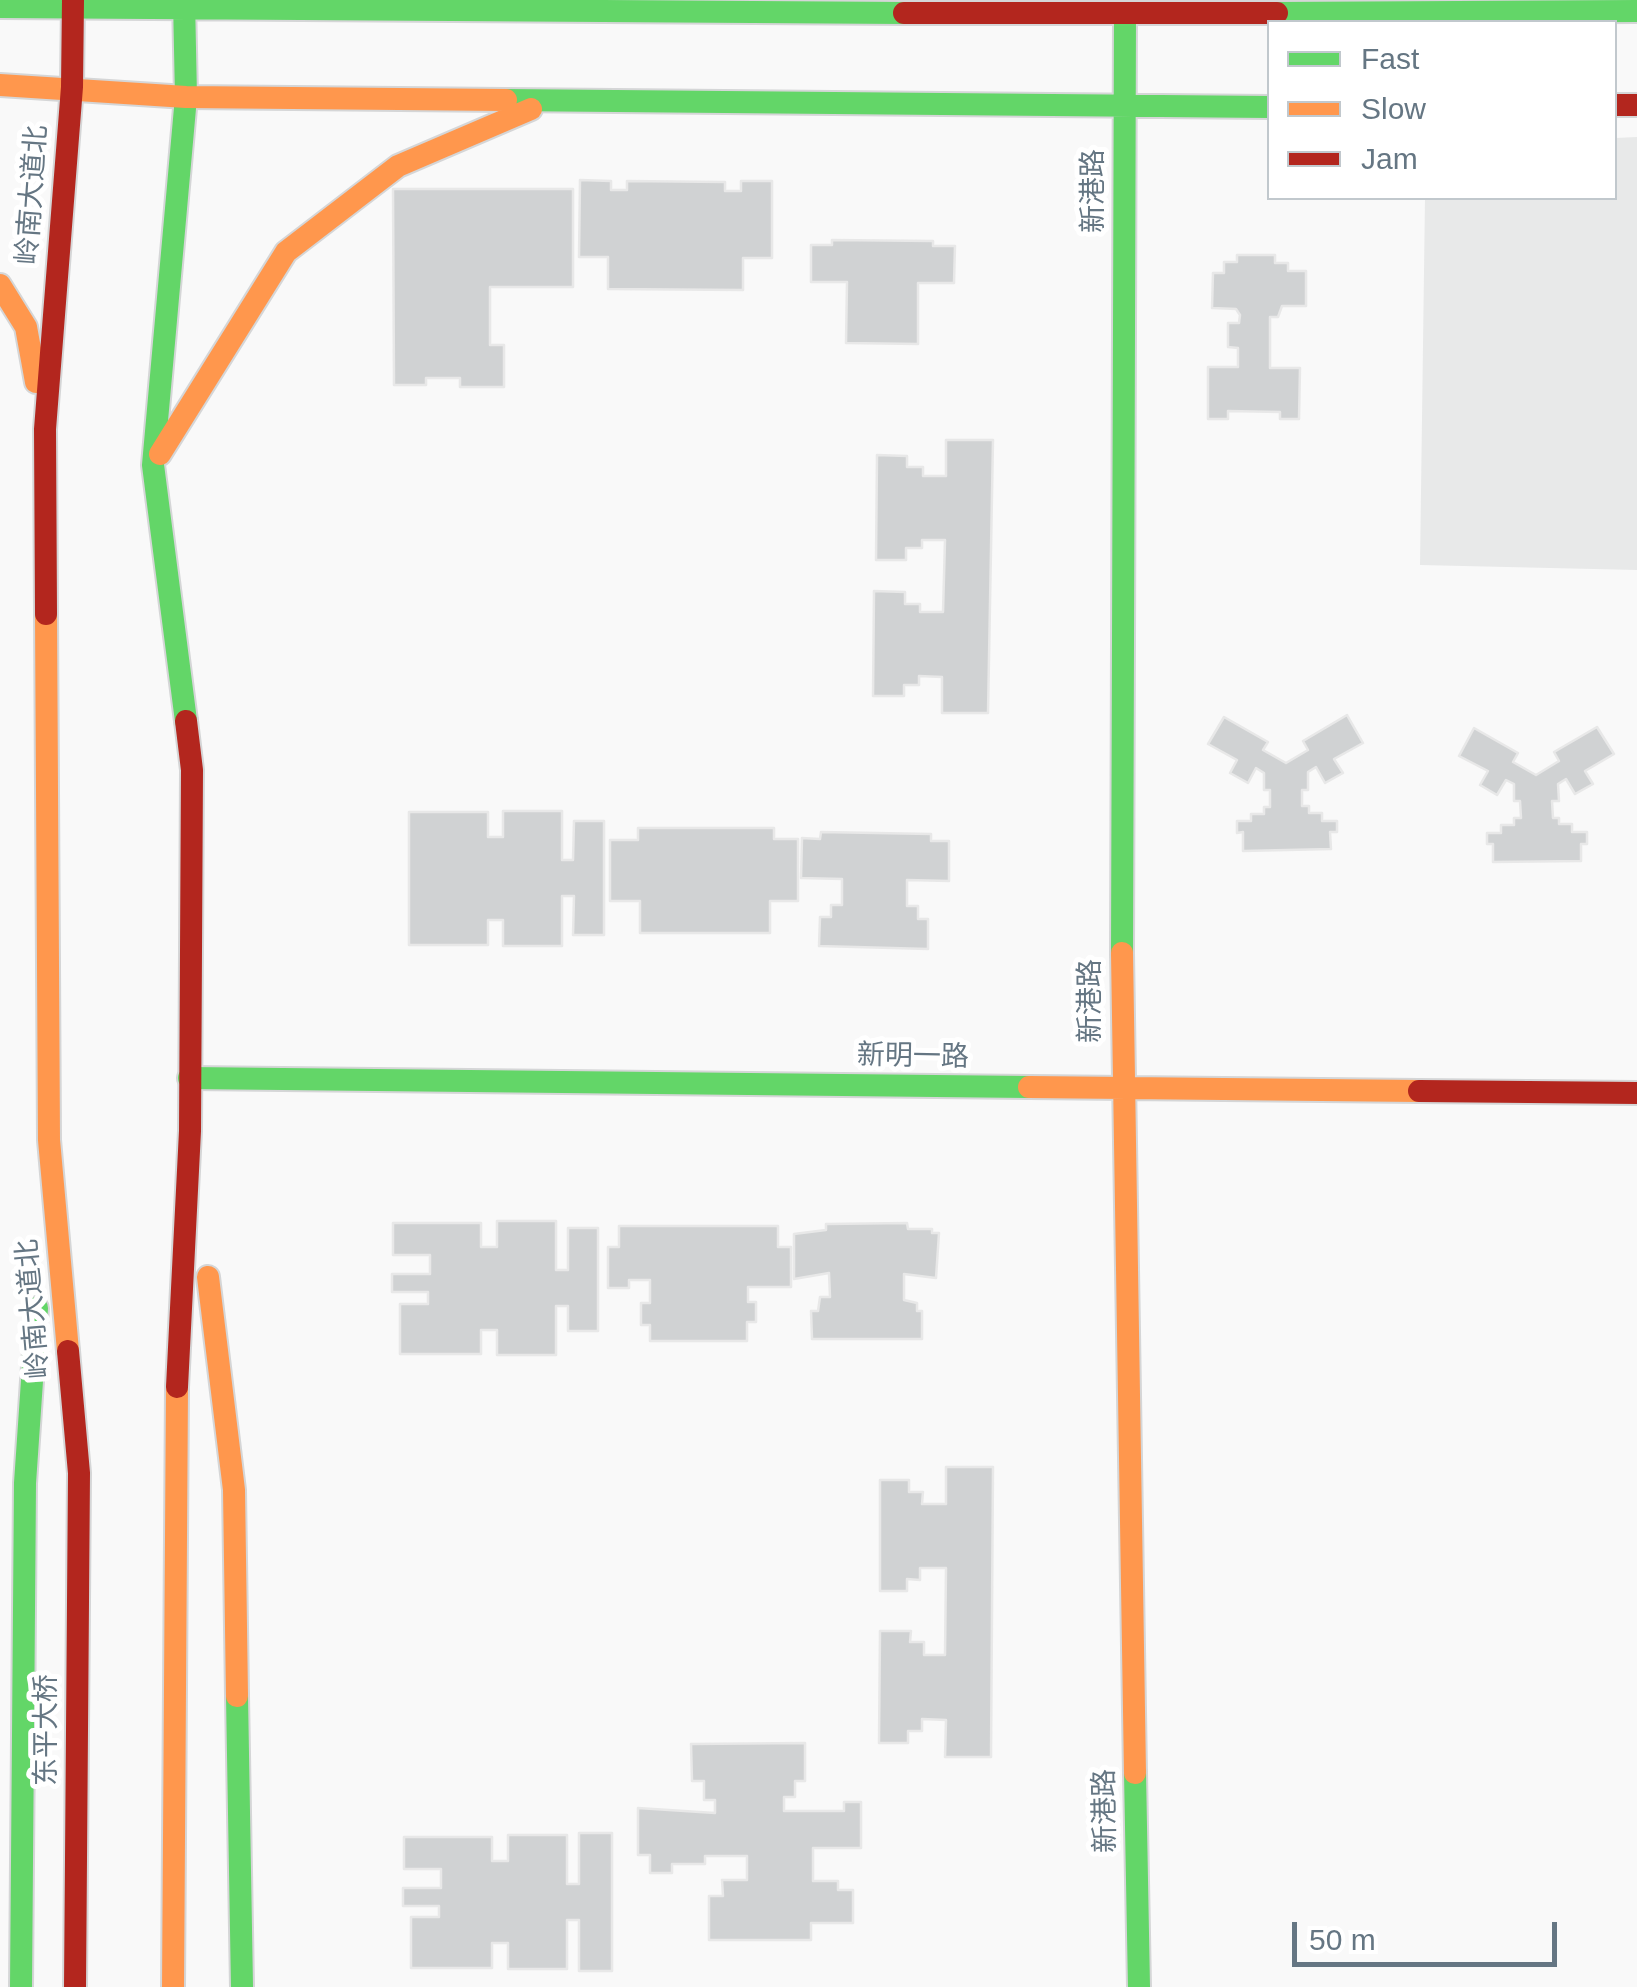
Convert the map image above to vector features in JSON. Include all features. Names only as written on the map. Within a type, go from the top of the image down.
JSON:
[{"type":"main road","points":[[584,0],[640,10]]},
{"type":"main road","points":[[0,6],[73,3],[640,10],[946,6],[1125,14],[1637,12]]},
{"type":"main road","name":"岭南大道北","points":[[73,3],[72,87],[45,429],[49,1140],[79,1473]]},
{"type":"main road","points":[[173,1987],[173,1462],[190,1131],[192,770],[153,464],[186,97],[184,4]]},
{"type":"main road","name":"新港路","points":[[1125,14],[1121,1090],[1140,1987]]},
{"type":"main road","points":[[0,85],[186,97],[1267,107]]},
{"type":"main road","points":[[153,464],[286,252],[398,166],[550,101]]},
{"type":"main road","points":[[0,285],[26,327],[45,429]]},
{"type":"main road","name":"新明一路","points":[[189,1078],[1637,1093]]},
{"type":"main road","points":[[190,1131],[234,1490],[242,1987]]},
{"type":"main road","points":[[21,1987],[24,1483],[49,1140]]},
{"type":"main road","name":"东平大桥","points":[[75,1987],[79,1473]]},
{"type":"shaded area","points":[[1637,137],[1637,570],[1420,565],[1425,200],[1617,200],[1617,138]]},
{"type":"building","points":[[580,180],[611,181],[611,190],[627,190],[627,181],[725,182],[725,191],[741,191],[741,181],[772,181],[772,258],[743,258],[743,290],[608,289],[608,257],[579,257]]},
{"type":"building","points":[[393,189],[573,189],[573,287],[490,287],[490,345],[504,345],[504,387],[460,387],[460,378],[426,378],[426,385],[394,385]]},
{"type":"building","points":[[832,240],[933,241],[933,246],[955,246],[954,283],[918,283],[918,344],[846,343],[847,282],[811,282],[811,245],[832,245]]},
{"type":"building","points":[[1237,255],[1275,255],[1275,263],[1288,263],[1288,271],[1306,271],[1306,306],[1282,306],[1278,317],[1270,317],[1270,368],[1300,368],[1299,419],[1280,419],[1280,412],[1228,411],[1228,419],[1208,419],[1208,367],[1238,367],[1238,348],[1228,347],[1228,323],[1239,323],[1240,315],[1236,309],[1212,308],[1213,273],[1224,273],[1224,262],[1237,262]]},
{"type":"building","points":[[946,440],[993,440],[988,713],[942,713],[942,677],[919,676],[919,685],[904,685],[904,696],[873,696],[874,591],[905,592],[905,604],[920,604],[920,612],[943,612],[945,540],[922,540],[922,548],[906,548],[906,560],[876,560],[877,455],[907,456],[907,467],[923,467],[923,476],[946,476]]},
{"type":"building","points":[[1347,715],[1363,743],[1334,759],[1343,773],[1325,783],[1316,767],[1308,772],[1308,790],[1302,790],[1302,806],[1309,806],[1309,813],[1322,813],[1322,821],[1337,821],[1337,832],[1330,832],[1331,849],[1243,851],[1243,832],[1237,833],[1237,821],[1251,821],[1251,814],[1264,814],[1264,807],[1270,807],[1270,790],[1264,790],[1264,773],[1256,768],[1248,783],[1230,773],[1237,760],[1208,744],[1224,717],[1268,742],[1263,750],[1286,763],[1308,750],[1303,741]]},
{"type":"building","points":[[1597,727],[1614,754],[1585,771],[1593,784],[1575,794],[1566,779],[1558,784],[1559,801],[1552,801],[1553,818],[1559,818],[1559,824],[1572,824],[1572,832],[1587,832],[1587,844],[1581,844],[1581,861],[1493,862],[1493,844],[1487,844],[1487,833],[1501,833],[1501,825],[1514,825],[1514,818],[1521,818],[1520,801],[1514,801],[1514,784],[1506,780],[1497,795],[1480,785],[1488,771],[1459,756],[1474,728],[1518,753],[1513,762],[1536,775],[1559,761],[1554,752]]},
{"type":"building","points":[[503,811],[562,811],[562,860],[573,860],[574,821],[604,821],[604,935],[573,935],[574,896],[562,896],[562,946],[503,946],[503,920],[488,920],[488,945],[409,945],[409,812],[488,812],[488,837],[503,837]]},
{"type":"building","points":[[638,828],[774,828],[774,839],[798,839],[798,901],[770,901],[770,933],[640,933],[640,901],[610,901],[610,840],[638,840]]},
{"type":"building","points":[[821,832],[931,834],[931,841],[949,841],[949,881],[907,880],[907,906],[918,906],[918,919],[928,919],[928,949],[819,946],[820,917],[831,917],[831,905],[842,905],[842,879],[801,878],[802,838],[820,839]]},
{"type":"building","points":[[497,1221],[556,1221],[556,1270],[568,1270],[568,1228],[598,1228],[598,1331],[568,1331],[568,1306],[556,1306],[556,1355],[497,1355],[497,1330],[481,1330],[481,1354],[400,1354],[400,1304],[428,1304],[428,1292],[392,1292],[392,1274],[430,1274],[430,1255],[393,1255],[393,1223],[481,1223],[481,1247],[497,1247]]},
{"type":"building","points":[[907,1223],[908,1229],[932,1229],[932,1233],[939,1233],[936,1278],[904,1274],[904,1300],[917,1303],[917,1311],[922,1311],[922,1339],[812,1339],[811,1311],[818,1311],[820,1297],[830,1297],[829,1273],[794,1279],[794,1234],[826,1230],[826,1224]]},
{"type":"building","points":[[619,1226],[778,1226],[778,1247],[791,1247],[791,1287],[748,1287],[748,1302],[756,1302],[756,1322],[747,1322],[747,1341],[650,1341],[650,1325],[641,1325],[641,1303],[650,1303],[650,1280],[629,1280],[629,1288],[608,1288],[608,1247],[619,1247]]},
{"type":"building","points":[[946,1467],[993,1467],[991,1757],[945,1757],[946,1720],[922,1719],[922,1731],[908,1731],[908,1743],[879,1743],[880,1631],[911,1631],[910,1642],[924,1642],[924,1655],[945,1655],[946,1568],[920,1568],[920,1580],[907,1579],[907,1591],[880,1591],[880,1480],[909,1480],[909,1492],[923,1492],[922,1504],[946,1504]]},
{"type":"building","points":[[805,1743],[805,1781],[795,1781],[795,1797],[784,1797],[784,1811],[844,1811],[844,1802],[861,1802],[861,1848],[813,1848],[813,1881],[838,1881],[838,1890],[853,1890],[853,1923],[811,1923],[811,1940],[709,1940],[709,1896],[723,1896],[722,1880],[747,1880],[747,1856],[705,1856],[705,1864],[672,1864],[672,1873],[650,1873],[650,1855],[638,1855],[638,1808],[715,1813],[715,1800],[704,1800],[704,1781],[692,1781],[691,1744]]},
{"type":"building","points":[[579,1833],[612,1833],[612,1971],[579,1971],[579,1920],[567,1920],[567,1969],[508,1969],[508,1943],[492,1943],[492,1968],[411,1968],[411,1917],[439,1917],[439,1906],[403,1906],[403,1888],[441,1888],[441,1869],[404,1869],[404,1837],[492,1837],[492,1861],[508,1861],[508,1835],[567,1835],[567,1884],[579,1884]]},
{"type":"traffic: fast","points":[[184,0],[186,97],[153,465],[186,721]]},
{"type":"traffic: fast","points":[[0,7],[904,13]]},
{"type":"traffic: fast","points":[[1277,13],[1637,11]]},
{"type":"traffic: fast","points":[[1122,953],[1125,14]]},
{"type":"traffic: fast","points":[[506,100],[1267,107]]},
{"type":"traffic: fast","points":[[189,1078],[1029,1087]]},
{"type":"traffic: fast","points":[[21,1987],[25,1483],[37,1308]]},
{"type":"traffic: fast","points":[[237,1696],[242,1987]]},
{"type":"traffic: fast","points":[[1135,1773],[1139,1987]]},
{"type":"traffic: slow","points":[[0,85],[186,97],[506,100]]},
{"type":"traffic: slow","points":[[160,454],[286,252],[398,166],[531,109]]},
{"type":"traffic: slow","points":[[0,285],[26,327],[36,382]]},
{"type":"traffic: slow","points":[[46,614],[49,1140],[68,1351]]},
{"type":"traffic: slow","points":[[1122,953],[1135,1773]]},
{"type":"traffic: slow","points":[[1029,1087],[1419,1091]]},
{"type":"traffic: slow","points":[[208,1277],[234,1490],[237,1696]]},
{"type":"traffic: slow","points":[[173,1987],[177,1387]]},
{"type":"traffic: jam","points":[[46,614],[45,429],[72,87],[73,0]]},
{"type":"traffic: jam","points":[[904,13],[1277,13]]},
{"type":"traffic: jam","points":[[1617,105],[1637,105]]},
{"type":"traffic: jam","points":[[177,1387],[190,1131],[192,770],[186,721]]},
{"type":"traffic: jam","points":[[1419,1091],[1637,1093]]},
{"type":"traffic: jam","points":[[68,1351],[79,1473],[75,1987]]}]
